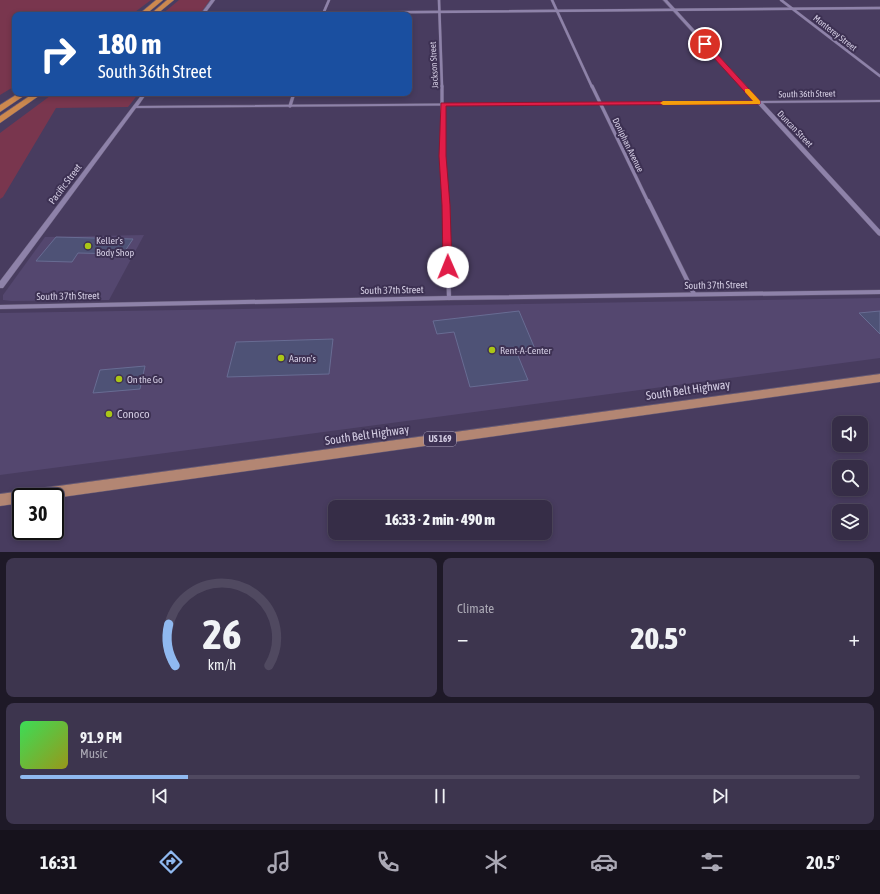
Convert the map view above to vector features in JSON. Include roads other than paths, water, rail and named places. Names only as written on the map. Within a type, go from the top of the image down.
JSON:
[{"type":"highway","points":[[145,12],[160,0]]},
{"type":"highway","points":[[157,12],[171,0]]},
{"type":"highway","points":[[0,103],[12,96]]},
{"type":"highway","points":[[0,109],[20,96]]},
{"type":"highway","points":[[0,120],[35,96]]},
{"type":"highway","points":[[0,126],[36,96]]},
{"type":"main road","name":"South Belt Highway","points":[[0,500],[880,378]]},
{"type":"street","points":[[204,12],[213,0]]},
{"type":"street","points":[[325,12],[329,0]]},
{"type":"street","name":"Jackson Street","points":[[439,0],[443,104],[442,156],[446,205],[449,298]]},
{"type":"street","name":"Doniphan Avenue","points":[[552,0],[600,104],[694,294]]},
{"type":"street","name":"Duncan Street","points":[[665,0],[758,103],[812,158],[880,234]]},
{"type":"street","name":"Monterey Street","points":[[781,0],[880,76]]},
{"type":"street","points":[[412,12],[880,8]]},
{"type":"street","name":"Pacific Street","points":[[0,286],[143,96]]},
{"type":"street","points":[[290,106],[293,96]]},
{"type":"street","name":"South 36th Street","points":[[135,107],[880,101]]},
{"type":"street","name":"South 37th Street","points":[[0,307],[449,298],[880,292]]},
{"type":"place","name":"Keller's Body Shop","points":[[88,246]]},
{"type":"place","name":"Rent-A-Center","points":[[492,350]]},
{"type":"place","name":"Aaron's","points":[[281,358]]},
{"type":"place","name":"On the Go","points":[[119,379]]},
{"type":"place","name":"Conoco","points":[[109,414]]}]
